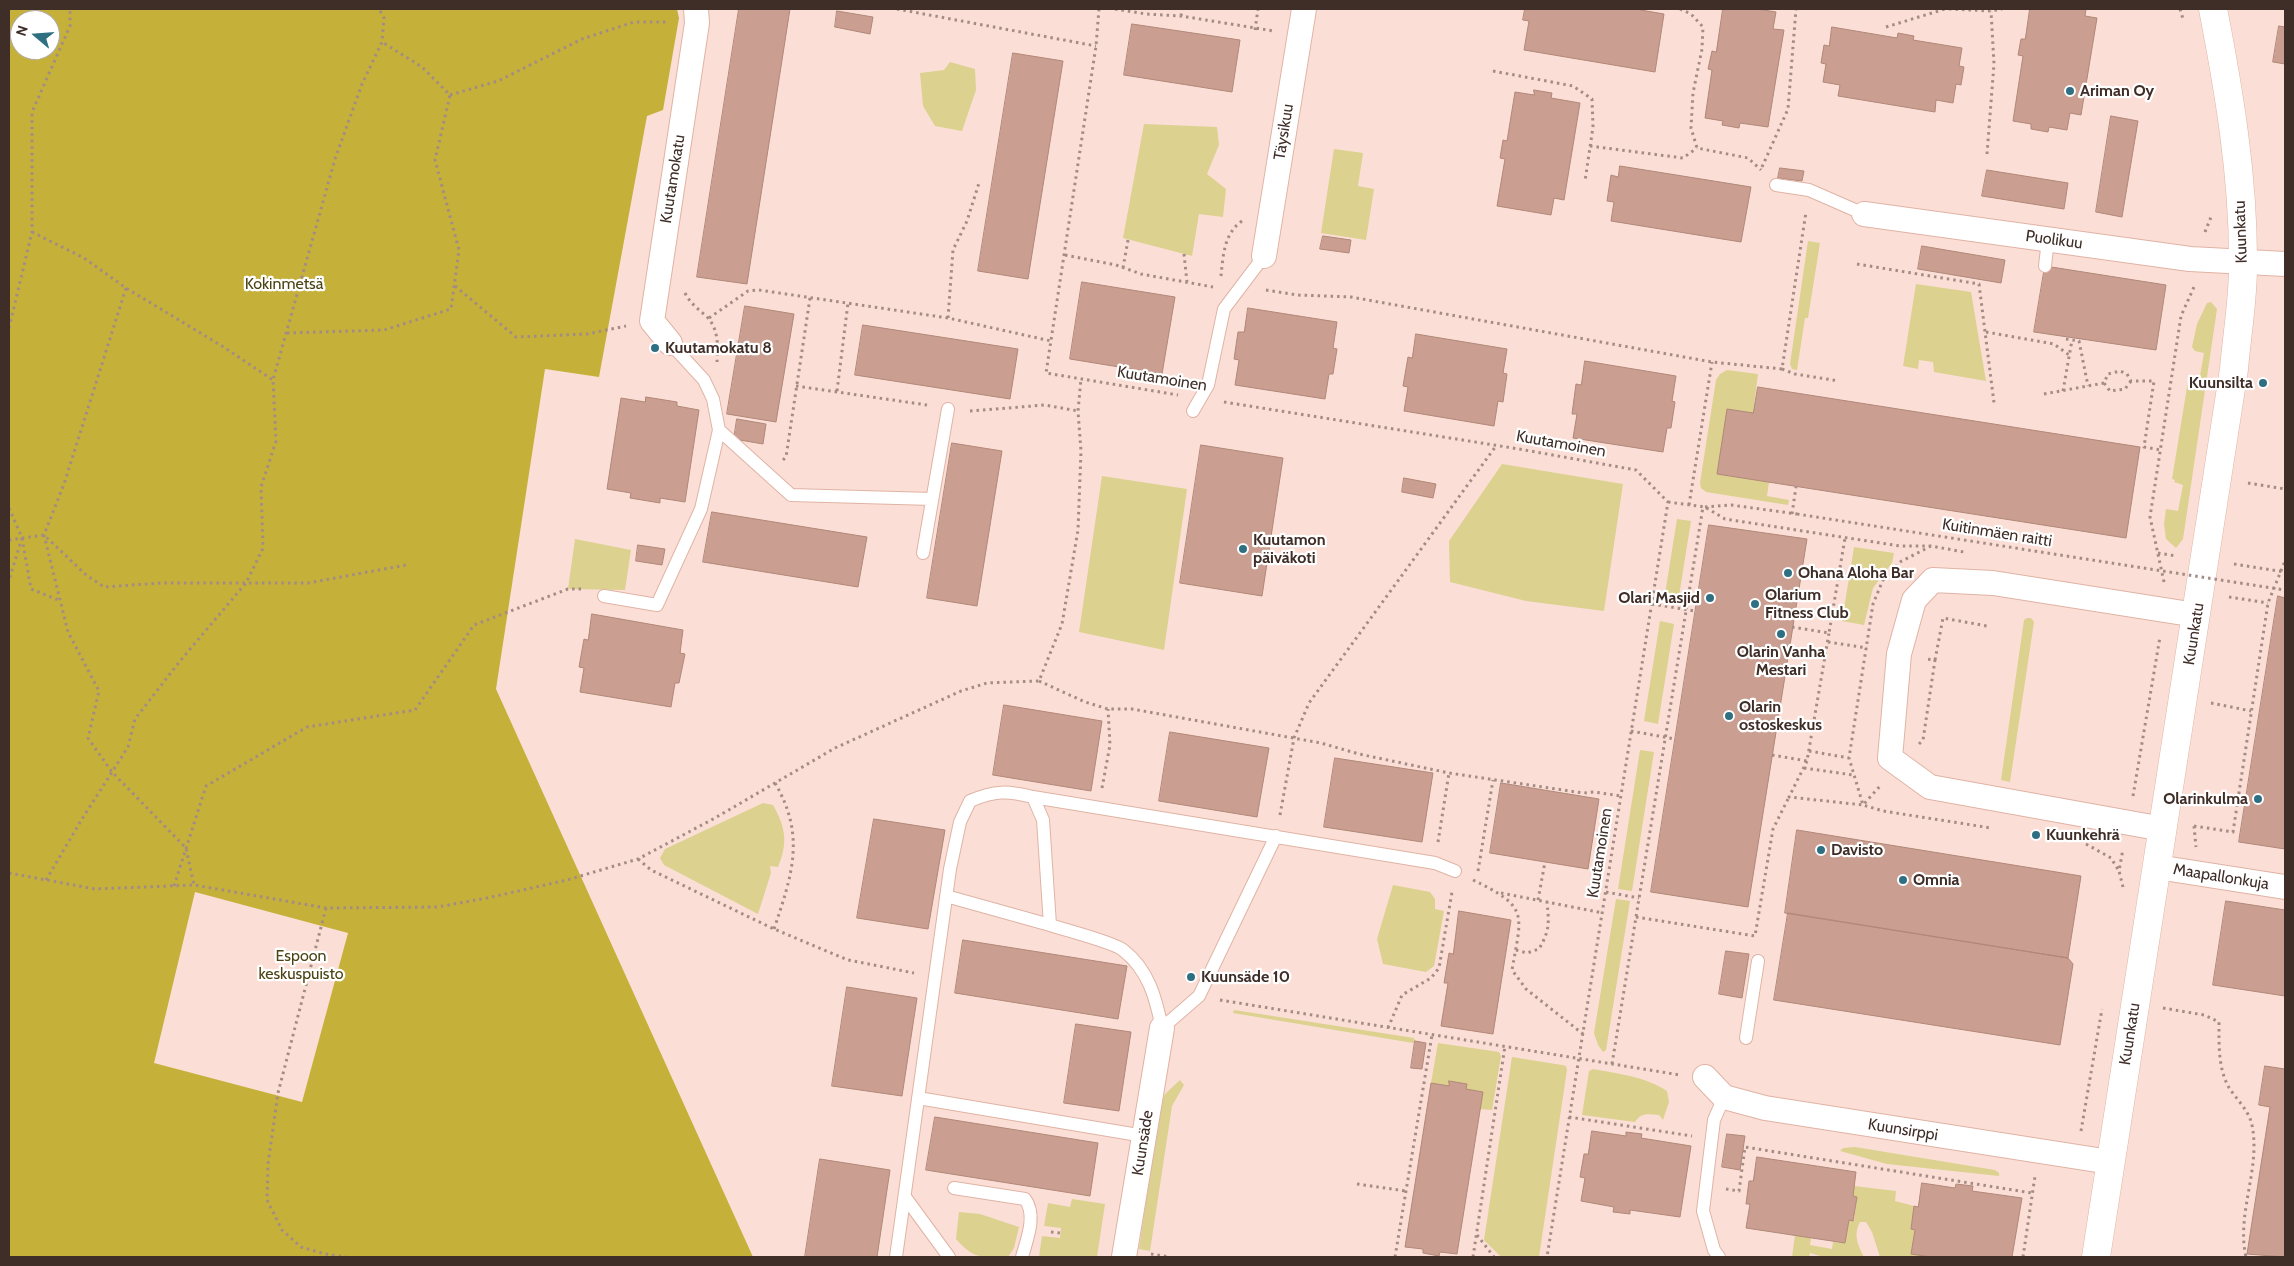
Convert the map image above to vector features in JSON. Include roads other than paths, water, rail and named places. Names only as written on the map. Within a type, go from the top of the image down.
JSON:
[{"type":"main road","name":"Kuunkatu","points":[[2096,1257],[2234,370],[2243,262],[2242,212],[2221,50],[2213,9]]},
{"type":"street","name":"Täysikuu","points":[[1264,256],[1304,9]]},
{"type":"street","name":"Kuutamokatu","points":[[670,343],[652,320],[696,16]]},
{"type":"street","name":"Puolikuu","points":[[1864,214],[2201,259],[2285,264]]},
{"type":"street","points":[[2163,829],[1930,787],[1890,758],[1899,654],[1914,600],[1933,580],[1993,583],[2196,615]]},
{"type":"street","name":"Maapallonkuja","points":[[2157,868],[2285,887]]},
{"type":"street","name":"Kuunsäde","points":[[1124,1257],[1162,1028]]},
{"type":"street","points":[[1705,1077],[1724,1097]]},
{"type":"street","name":"Kuunsirppi","points":[[1724,1097],[1766,1108],[2110,1162]]},
{"type":"lane","points":[[1776,185],[1809,190],[1864,214]]},
{"type":"lane","points":[[2045,266],[2048,240]]},
{"type":"lane","points":[[1193,411],[1208,385],[1224,309],[1264,256]]},
{"type":"lane","points":[[604,596],[657,606],[700,509],[719,430],[713,399],[704,380],[670,343]]},
{"type":"lane","points":[[923,553],[948,409]]},
{"type":"lane","points":[[719,430],[791,495],[932,499]]},
{"type":"lane","points":[[896,1257],[946,896],[960,822],[970,800],[986,794],[1007,791],[1435,863],[1456,871]]},
{"type":"lane","points":[[1033,796],[1043,820],[1050,925]]},
{"type":"lane","points":[[946,896],[1050,925],[1123,949],[1140,968],[1155,992],[1162,1028],[1200,996],[1276,836]]},
{"type":"lane","points":[[1746,1038],[1758,961]]},
{"type":"lane","points":[[1718,1257],[1714,1250],[1703,1212],[1714,1120],[1724,1097]]},
{"type":"lane","points":[[918,1098],[1144,1136]]},
{"type":"lane","points":[[954,1188],[1025,1199],[1030,1206],[1029,1230],[1022,1257]]},
{"type":"lane","points":[[905,1197],[949,1257]]},
{"type":"place","name":"Ariman Oy","points":[[2070,91]]},
{"type":"place","name":"Kuutamokatu 8","points":[[655,348]]},
{"type":"place","name":"Kuunsilta","points":[[2263,383]]},
{"type":"place","name":"Kuutamon päiväkoti","points":[[1243,549]]},
{"type":"place","name":"Ohana Aloha Bar","points":[[1788,573]]},
{"type":"place","name":"Olari Masjid","points":[[1710,598]]},
{"type":"place","name":"Olarium Fitness Club","points":[[1755,604]]},
{"type":"place","name":"Olarin Vanha Mestari","points":[[1781,634]]},
{"type":"place","name":"Olarin ostoskeskus","points":[[1729,716]]},
{"type":"place","name":"Olarinkulma","points":[[2258,799]]},
{"type":"place","name":"Kuunkehrä","points":[[2036,835]]},
{"type":"place","name":"Davisto","points":[[1821,850]]},
{"type":"place","name":"Omnia","points":[[1903,880]]},
{"type":"place","name":"Kuunsäde 10","points":[[1191,977]]},
{"type":"park label","name":"Kokinmetsä","points":[[284,284]]},
{"type":"park label","name":"Espoon keskuspuisto","points":[[301,965]]}]
